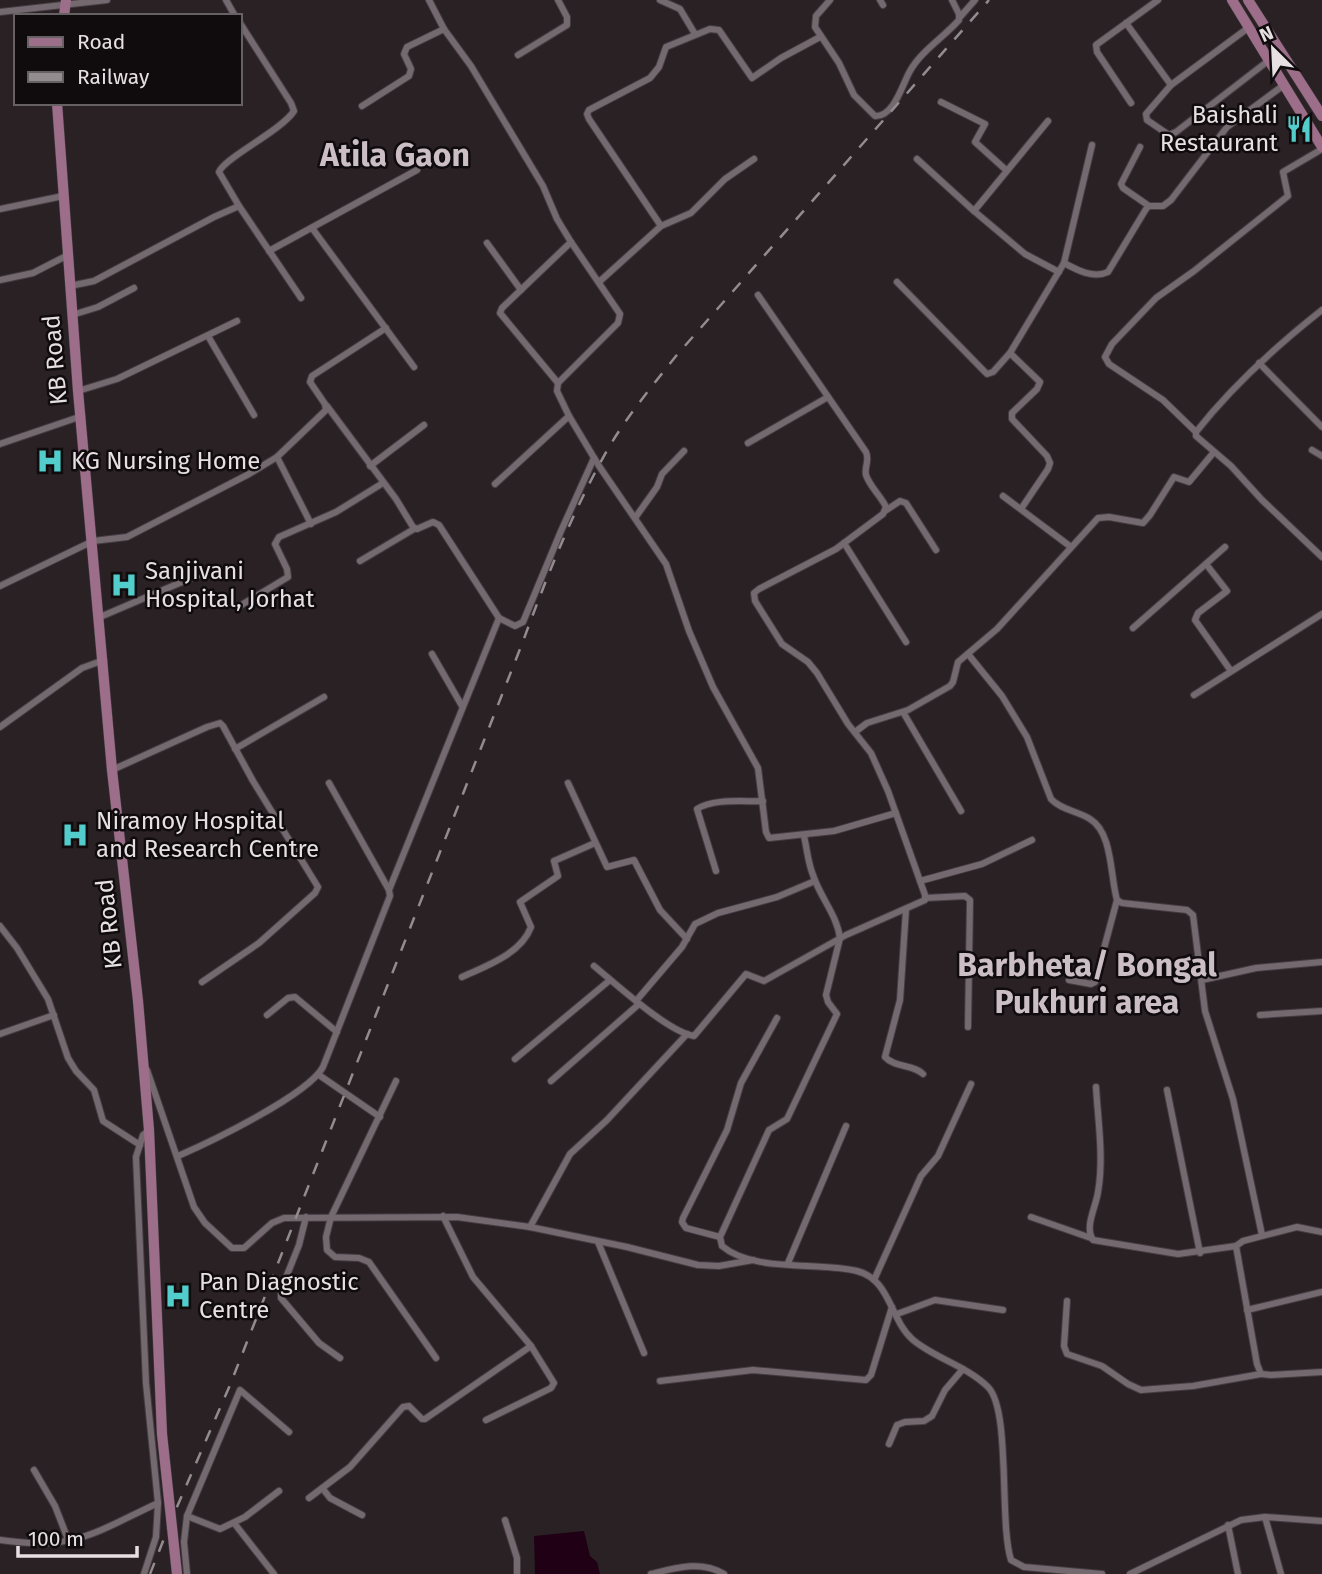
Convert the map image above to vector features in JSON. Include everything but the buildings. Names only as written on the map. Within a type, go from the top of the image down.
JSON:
[{"type":"main road","points":[[1232,0],[1322,148]]},
{"type":"main road","points":[[1238,0],[1322,138]]},
{"type":"main road","points":[[1248,0],[1321,111]]},
{"type":"main road","name":"KB Road","points":[[57,105],[78,391],[112,770],[149,1130],[162,1434],[177,1574]]},
{"type":"street","points":[[0,12],[65,7],[107,0]]},
{"type":"street","points":[[429,0],[444,29],[471,66],[543,186],[557,219],[571,242],[619,310],[621,318],[558,383],[557,391],[594,458],[666,564],[689,631],[713,687],[758,768],[769,838],[804,836],[841,829],[896,813]]},
{"type":"street","points":[[518,55],[567,25],[567,17],[558,0]]},
{"type":"street","points":[[660,0],[680,9],[695,34]]},
{"type":"street","points":[[830,0],[814,21],[815,27],[839,62],[854,94],[875,116],[880,117],[887,113],[913,66],[975,0]]},
{"type":"street","points":[[952,0],[960,17]]},
{"type":"street","points":[[1131,103],[1096,48],[1099,43],[1158,0]]},
{"type":"street","points":[[1126,23],[1171,85]]},
{"type":"street","points":[[242,26],[294,111],[220,168],[220,175],[301,298]]},
{"type":"street","points":[[661,226],[587,114],[589,110],[650,78],[659,67],[666,47],[695,34],[714,28],[719,30],[752,78],[781,58],[820,37]]},
{"type":"street","points":[[1248,28],[1171,85],[1146,114],[1147,120],[1169,135],[1268,61]]},
{"type":"street","points":[[362,106],[409,76],[411,69],[404,54],[407,47],[444,29]]},
{"type":"street","points":[[1140,147],[1121,184],[1149,206],[1166,204],[1227,127],[1284,85]]},
{"type":"street","points":[[941,102],[985,124],[975,142],[1006,170]]},
{"type":"street","points":[[974,211],[1048,121]]},
{"type":"street","points":[[897,282],[987,374],[993,372],[1010,353],[1064,263],[1092,145]]},
{"type":"street","points":[[1322,148],[1283,172],[1288,196],[1156,298],[1112,344],[1105,357],[1108,365],[1163,400],[1196,432],[1200,442],[1231,466],[1262,500],[1322,556]]},
{"type":"street","points":[[599,282],[661,226],[691,213],[725,179],[754,159]]},
{"type":"street","points":[[917,159],[1025,254],[1059,272]]},
{"type":"street","points":[[269,251],[417,170]]},
{"type":"street","points":[[0,209],[63,196]]},
{"type":"street","points":[[70,286],[94,281],[239,206]]},
{"type":"street","points":[[1064,263],[1087,273],[1102,275],[1108,272],[1149,206]]},
{"type":"street","points":[[312,228],[414,367]]},
{"type":"street","points":[[558,383],[500,313],[502,308],[571,242]]},
{"type":"street","points":[[487,243],[521,290]]},
{"type":"street","points":[[0,280],[33,273],[68,255]]},
{"type":"street","points":[[72,315],[98,307],[134,288]]},
{"type":"street","points":[[758,295],[868,455],[866,474],[885,504],[886,511]]},
{"type":"street","points":[[1196,432],[1226,396],[1271,350],[1322,310]]},
{"type":"street","points":[[78,391],[117,379],[237,321]]},
{"type":"street","points":[[386,328],[310,379],[396,499],[414,529]]},
{"type":"street","points":[[208,336],[254,415]]},
{"type":"street","points":[[1010,353],[1040,382],[1037,389],[1012,414],[1012,419],[1050,463],[1021,509]]},
{"type":"street","points":[[1259,363],[1322,427]]},
{"type":"street","points":[[748,443],[828,397]]},
{"type":"street","points":[[0,586],[93,541],[120,539],[134,534],[249,474],[277,457],[324,414],[327,406]]},
{"type":"street","points":[[0,444],[82,416]]},
{"type":"street","points":[[495,484],[569,416]]},
{"type":"street","points":[[370,466],[425,425]]},
{"type":"street","points":[[1312,450],[1322,456]]},
{"type":"street","points":[[635,518],[657,487],[662,474],[684,451]]},
{"type":"street","points":[[855,732],[867,723],[903,712],[950,686],[956,665],[997,629],[1098,518],[1103,516],[1143,523],[1174,477],[1189,482],[1214,452]]},
{"type":"street","points":[[277,457],[311,524]]},
{"type":"street","points":[[360,561],[414,529],[433,522],[439,525],[499,618],[515,626],[523,622],[594,458]]},
{"type":"street","points":[[239,607],[288,577],[289,573],[275,544],[276,540],[349,505],[383,483]]},
{"type":"street","points":[[1003,496],[1071,547]]},
{"type":"street","points":[[925,898],[876,762],[848,724],[817,673],[782,644],[754,593],[844,543],[900,501],[906,503],[936,550]]},
{"type":"street","points":[[844,543],[906,642]]},
{"type":"street","points":[[1133,628],[1225,547]]},
{"type":"street","points":[[1206,564],[1227,591],[1198,613],[1195,620],[1231,671]]},
{"type":"street","points":[[100,617],[210,570]]},
{"type":"street","points":[[1194,695],[1322,614]]},
{"type":"street","points":[[178,1156],[244,1123],[319,1075],[387,910],[389,890],[499,618]]},
{"type":"street","points":[[432,654],[462,706]]},
{"type":"street","points":[[968,654],[1002,696],[1027,737],[1051,799],[1056,804],[1091,819],[1100,830],[1107,846],[1117,900],[1095,982],[1091,984],[1069,980]]},
{"type":"street","points":[[0,727],[82,668],[104,660]]},
{"type":"street","points":[[235,749],[324,697]]},
{"type":"street","points":[[903,712],[961,811]]},
{"type":"street","points":[[112,770],[215,724],[223,726],[318,887],[315,893],[259,943],[202,982]]},
{"type":"street","points":[[329,783],[389,890]]},
{"type":"street","points":[[568,783],[607,867],[634,860],[660,910],[687,939]]},
{"type":"street","points":[[716,871],[697,809],[718,803],[763,801]]},
{"type":"street","points":[[752,1260],[726,1250],[720,1237],[769,1130],[787,1119],[837,1014],[828,1002],[827,995],[840,938],[832,912],[816,881],[804,836]]},
{"type":"street","points":[[920,881],[982,864],[1032,840]]},
{"type":"street","points":[[462,977],[503,958],[529,933],[531,927],[520,902],[558,876],[554,861],[595,843]]},
{"type":"street","points":[[551,1081],[638,1002],[687,939],[690,928],[700,920],[777,897],[816,881]]},
{"type":"street","points":[[594,966],[638,1002],[691,1037],[698,1034],[746,974],[764,981],[840,938],[920,903],[925,898],[965,896],[970,900],[968,1027]]},
{"type":"street","points":[[1117,900],[1122,903],[1187,910],[1195,919],[1205,1011],[1233,1099],[1262,1235]]},
{"type":"street","points":[[906,909],[900,999],[886,1058],[890,1062],[917,1069],[923,1074]]},
{"type":"street","points":[[0,926],[35,977],[54,1014],[68,1058],[94,1090],[103,1121],[140,1145]]},
{"type":"street","points":[[1202,980],[1256,968],[1322,962]]},
{"type":"street","points":[[514,1059],[610,979]]},
{"type":"street","points":[[267,1015],[288,998],[295,997],[337,1032]]},
{"type":"street","points":[[1260,1015],[1322,1011]]},
{"type":"street","points":[[0,1034],[54,1014]]},
{"type":"street","points":[[720,1237],[686,1228],[682,1222],[727,1130],[738,1089],[777,1018]]},
{"type":"street","points":[[530,1227],[570,1154],[607,1120],[687,1034]]},
{"type":"street","points":[[143,1058],[194,1207],[205,1223],[232,1248],[244,1248],[277,1220],[306,1217],[443,1216],[530,1227],[698,1265],[719,1266],[752,1260],[788,1263],[854,1270],[874,1280],[912,1340],[988,1387],[998,1405],[1011,1560],[1024,1567],[1102,1574]]},
{"type":"street","points":[[319,1075],[380,1117]]},
{"type":"street","points":[[397,1081],[331,1217],[326,1244],[330,1254],[335,1257],[359,1258],[369,1262],[436,1358]]},
{"type":"street","points":[[874,1280],[920,1176],[938,1156],[971,1084]]},
{"type":"street","points":[[1091,1237],[1089,1230],[1098,1192],[1100,1165],[1096,1087]]},
{"type":"street","points":[[1167,1090],[1200,1253]]},
{"type":"street","points":[[788,1263],[846,1126]]},
{"type":"street","points":[[145,1574],[156,1537],[158,1503],[146,1382],[136,1157],[143,1135],[149,1130]]},
{"type":"street","points":[[443,1216],[474,1277],[531,1346],[553,1380],[553,1386],[486,1420]]},
{"type":"street","points":[[306,1217],[299,1245],[281,1290],[281,1298],[318,1343],[340,1357]]},
{"type":"street","points":[[1031,1217],[1091,1237],[1096,1242],[1188,1255],[1236,1246],[1262,1235],[1297,1227],[1322,1232]]},
{"type":"street","points":[[598,1242],[644,1353]]},
{"type":"street","points":[[1236,1246],[1261,1374]]},
{"type":"street","points":[[1247,1310],[1322,1292]]},
{"type":"street","points":[[897,1314],[935,1300],[1003,1310]]},
{"type":"street","points":[[1067,1301],[1064,1346],[1067,1354],[1101,1366],[1141,1390],[1193,1386],[1261,1374],[1271,1376],[1322,1372]]},
{"type":"street","points":[[660,1381],[753,1370],[866,1380],[871,1375],[892,1307]]},
{"type":"street","points":[[309,1498],[350,1467],[403,1407],[409,1406],[425,1419],[531,1346]]},
{"type":"street","points":[[889,1444],[897,1425],[924,1421],[932,1416],[958,1366]]},
{"type":"street","points":[[187,1574],[184,1542],[187,1516],[240,1390],[289,1432]]},
{"type":"street","points":[[34,1470],[55,1506],[69,1542]]},
{"type":"street","points":[[323,1489],[330,1498],[362,1515]]},
{"type":"street","points":[[187,1516],[216,1529],[234,1523],[279,1491]]},
{"type":"street","points":[[0,1540],[42,1545],[69,1542],[96,1533],[158,1503]]},
{"type":"street","points":[[1130,1574],[1228,1525],[1254,1517],[1322,1521]]},
{"type":"street","points":[[1265,1517],[1281,1574]]},
{"type":"street","points":[[505,1520],[517,1558],[517,1574]]},
{"type":"street","points":[[234,1523],[274,1574]]},
{"type":"street","points":[[1228,1525],[1238,1574]]},
{"type":"street","points":[[651,1574],[694,1566],[707,1567],[724,1574]]},
{"type":"shaded area","points":[[584,1531],[590,1556],[597,1562],[600,1574],[535,1574],[534,1536]]},
{"type":"railway","points":[[150,1574],[230,1385],[551,568],[596,471],[624,423],[676,356],[989,0]]},
{"type":"place","name":"Baishali Restaurant","points":[[1299,129]]},
{"type":"place","name":"KG Nursing Home","points":[[50,461]]},
{"type":"place","name":"Sanjivani Hospital, Jorhat","points":[[124,585]]},
{"type":"place","name":"Niramoy Hospital and Research Centre","points":[[75,835]]},
{"type":"place","name":"Pan Diagnostic Centre","points":[[178,1296]]},
{"type":"district","name":"Atila Gaon","points":[[395,155]]},
{"type":"district","name":"Barbheta/ Bongal Pukhuri area","points":[[1087,984]]}]
